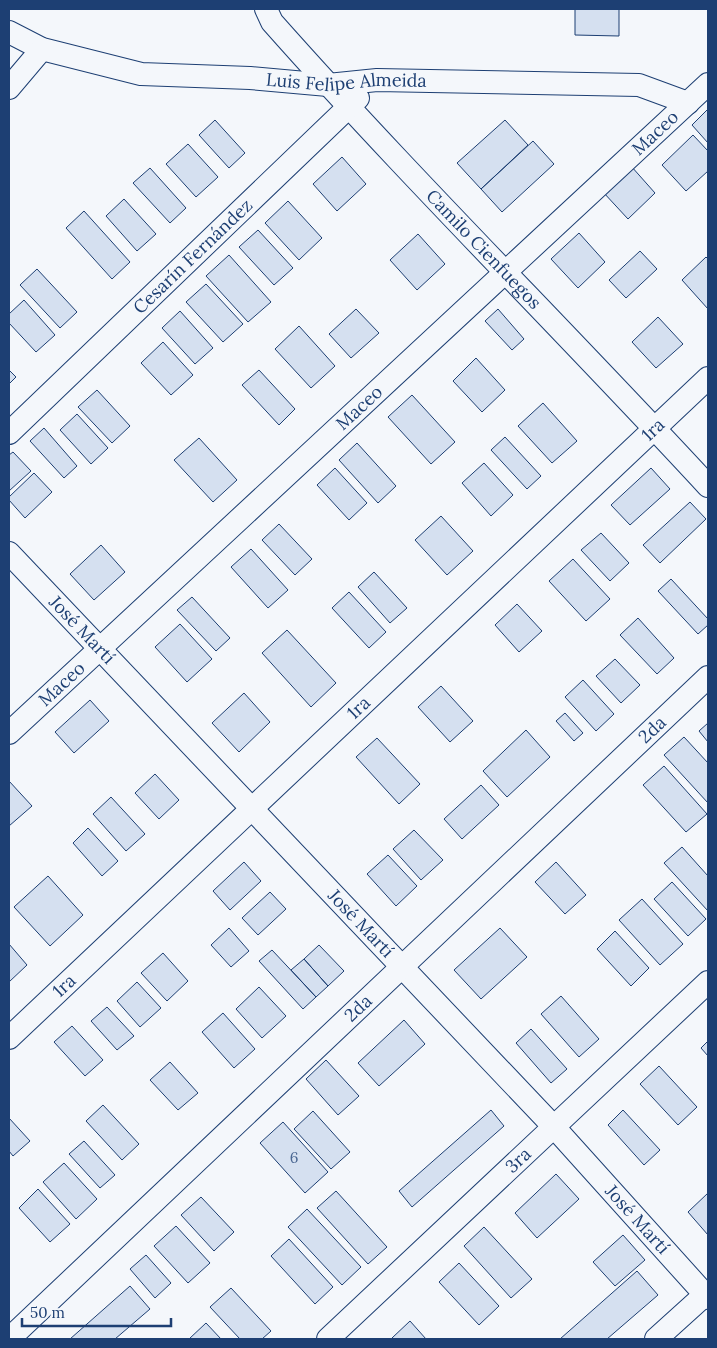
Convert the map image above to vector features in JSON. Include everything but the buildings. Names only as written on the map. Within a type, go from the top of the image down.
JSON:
[{"type":"street","name":"Camilo Cienfuegos","points":[[266,9],[272,22],[348,107],[655,428],[708,486]]},
{"type":"street","name":"Luis Felipe Almeida","points":[[9,32],[42,49],[142,74],[250,78],[328,85],[376,80],[639,85],[688,103]]},
{"type":"street","points":[[9,88],[42,49]]},
{"type":"street","name":"Cesarín Fernández","points":[[9,433],[376,80]]},
{"type":"street","name":"Maceo","points":[[9,733],[708,84]]},
{"type":"street","name":"1ra","points":[[9,1038],[708,378]]},
{"type":"street","name":"José Martí","points":[[9,553],[554,1127],[707,1295]]},
{"type":"street","name":"2da","points":[[9,1339],[708,677]]},
{"type":"street","name":"3ra","points":[[328,1339],[708,982]]},
{"type":"street","points":[[656,1339],[707,1295]]}]
